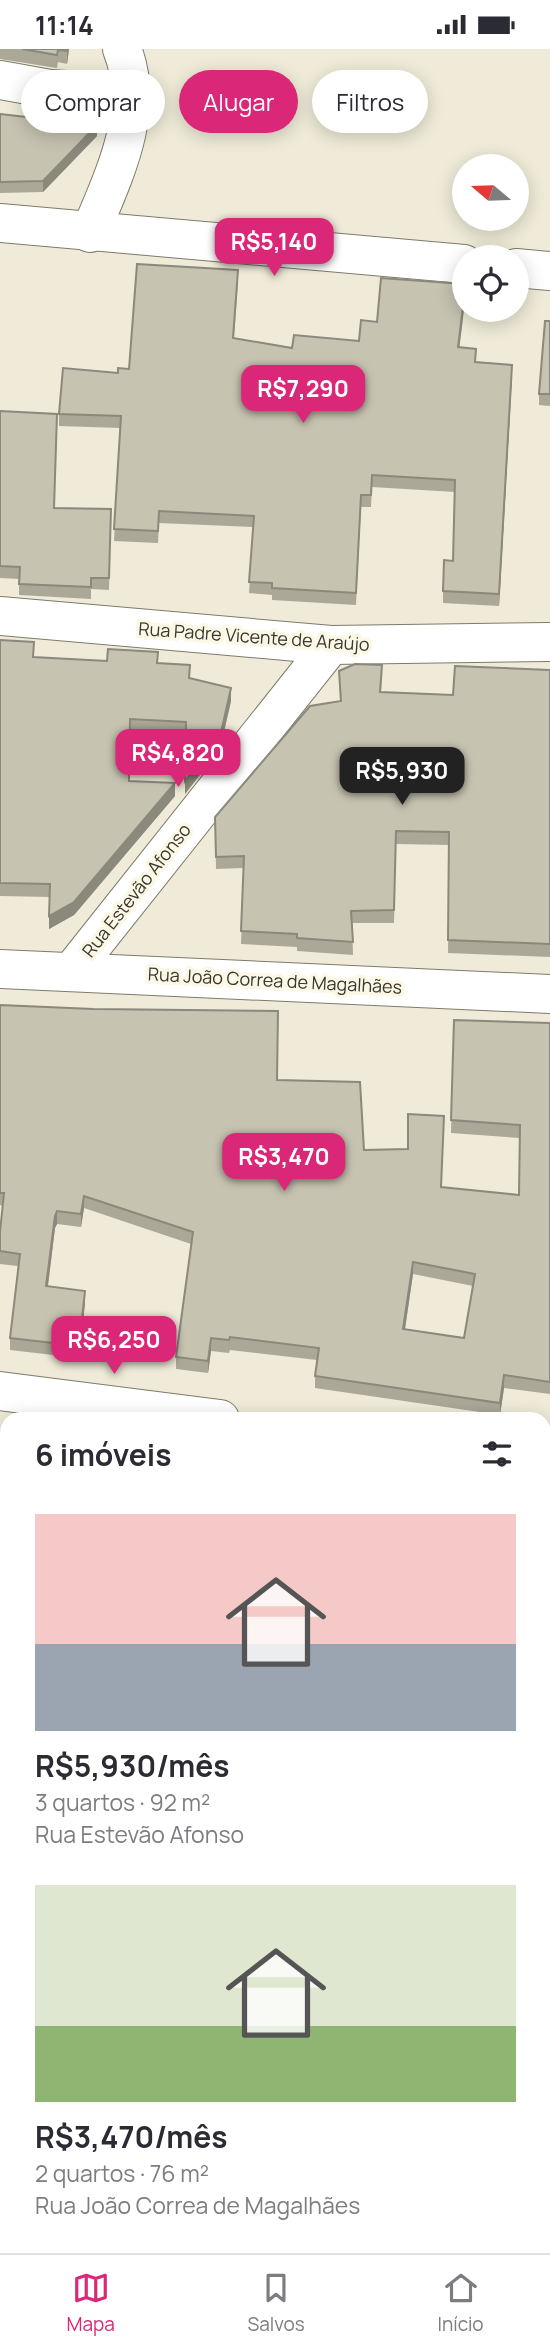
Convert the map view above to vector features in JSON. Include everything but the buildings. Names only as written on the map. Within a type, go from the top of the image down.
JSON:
[{"type":"street","points":[[122,49],[126,70]]},
{"type":"street","points":[[0,80],[21,84]]},
{"type":"street","points":[[90,233],[127,133]]},
{"type":"street","points":[[0,223],[452,263]]},
{"type":"street","points":[[529,269],[550,271]]},
{"type":"street","name":"Rua Padre Vicente de Araújo","points":[[0,616],[331,645],[550,642]]},
{"type":"street","name":"Rua Estevão Afonso","points":[[72,971],[331,645]]},
{"type":"street","name":"Rua João Correa de Magalhães","points":[[0,969],[550,994]]},
{"type":"street","points":[[0,1391],[157,1412]]}]
